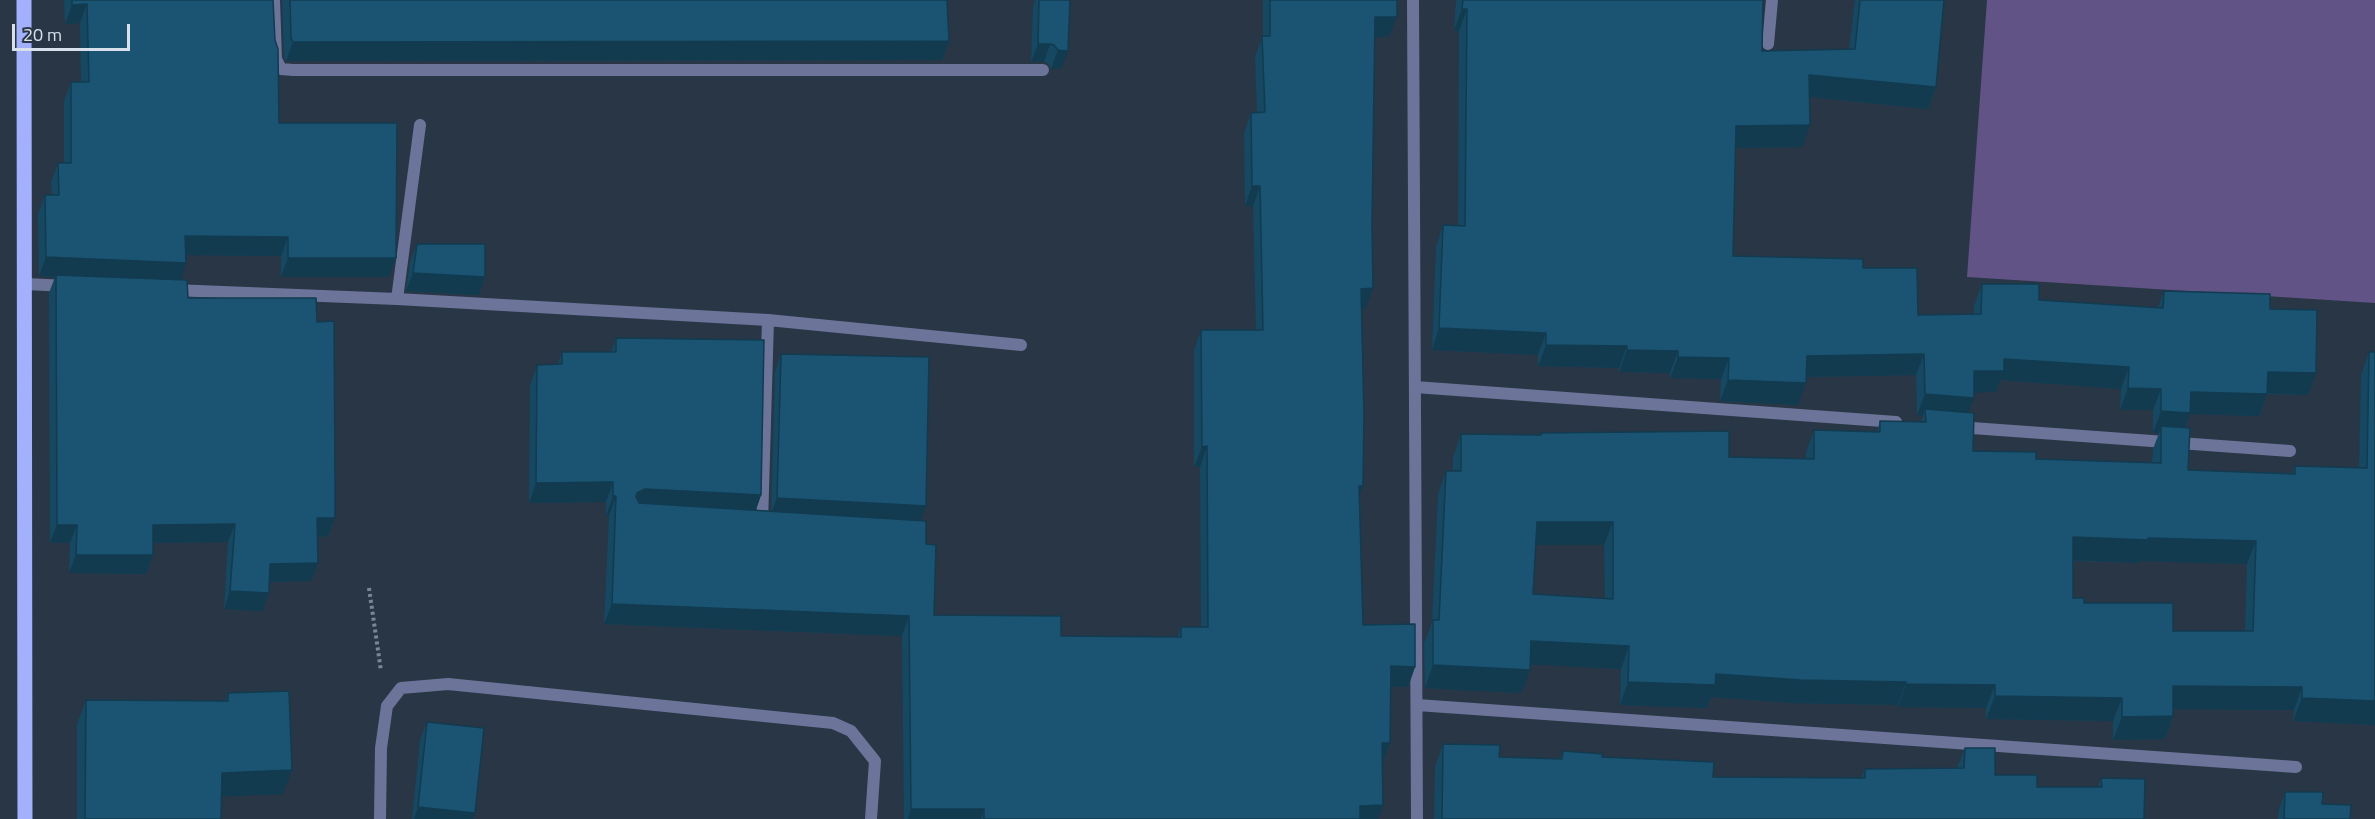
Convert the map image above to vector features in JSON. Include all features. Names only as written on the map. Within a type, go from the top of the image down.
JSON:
[{"type":"main road","points":[[24,0],[25,819]]},
{"type":"street","points":[[274,0],[276,59],[281,69],[1043,70]]},
{"type":"street","points":[[1413,0],[1417,819]]},
{"type":"street","points":[[1768,44],[1772,0]]},
{"type":"street","points":[[397,299],[420,125]]},
{"type":"street","points":[[25,284],[83,287]]},
{"type":"street","points":[[164,290],[397,299],[768,320],[1021,345]]},
{"type":"street","points":[[762,524],[768,320]]},
{"type":"street","points":[[1415,387],[1912,424]]},
{"type":"street","points":[[1947,426],[2290,452]]},
{"type":"street","points":[[380,819],[381,748],[387,706],[401,688],[448,684],[833,723],[851,731],[875,761],[871,819]]},
{"type":"street","points":[[1417,705],[2296,767]]},
{"type":"path","points":[[369,588],[387,706]]},
{"type":"shaded area","points":[[1987,0],[2375,0],[2375,303],[1967,277]]},
{"type":"building","points":[[72,0],[273,0],[275,40],[278,49],[279,123],[397,123],[396,258],[288,258],[288,237],[185,236],[186,263],[46,257],[45,195],[59,195],[58,163],[71,163],[71,82],[89,82],[87,4],[72,5]]},
{"type":"building","points":[[290,0],[947,0],[949,41],[293,42]]},
{"type":"building","points":[[1039,0],[1070,0],[1068,51],[1058,50],[1050,44],[1038,44]]},
{"type":"building","points":[[1270,0],[1397,0],[1397,17],[1375,17],[1373,288],[1361,289],[1364,415],[1363,486],[1359,486],[1363,625],[1415,624],[1415,667],[1391,666],[1390,743],[1382,743],[1383,805],[1360,806],[1360,819],[984,819],[984,809],[911,809],[909,616],[612,604],[616,496],[613,496],[613,482],[536,483],[537,365],[562,364],[562,352],[616,352],[616,338],[764,340],[761,495],[645,489],[637,493],[639,503],[926,521],[926,544],[936,545],[934,615],[1061,616],[1061,636],[1181,637],[1181,627],[1208,627],[1207,446],[1202,447],[1201,330],[1263,330],[1260,186],[1252,186],[1251,113],[1265,112],[1262,36],[1270,36]]},
{"type":"building","points":[[1463,0],[1763,0],[1762,51],[1855,49],[1860,0],[1944,0],[1936,87],[1809,75],[1810,125],[1736,126],[1733,256],[1863,259],[1863,268],[1917,268],[1918,315],[1981,314],[1982,284],[2039,284],[2039,300],[2163,308],[2164,291],[2270,294],[2270,309],[2317,310],[2316,373],[2268,372],[2267,394],[2191,392],[2190,413],[2161,411],[2161,389],[2128,388],[2129,367],[2004,359],[2004,371],[1974,371],[1974,398],[1925,394],[1924,354],[1807,356],[1806,383],[1728,380],[1729,358],[1678,357],[1678,351],[1627,350],[1627,346],[1546,345],[1546,333],[1439,328],[1443,225],[1465,226],[1467,9],[1462,9]]},
{"type":"building","points":[[417,244],[485,244],[485,277],[413,273]]},
{"type":"building","points":[[56,275],[187,280],[188,298],[316,298],[317,322],[334,321],[335,518],[317,518],[318,563],[270,564],[269,593],[230,591],[235,524],[153,525],[153,555],[76,555],[77,525],[57,525]]},
{"type":"building","points":[[2369,352],[2375,352],[2375,701],[2302,698],[2302,687],[2173,686],[2173,716],[2122,717],[2122,698],[1995,696],[1995,685],[1801,680],[1716,674],[1715,685],[1628,682],[1629,646],[1531,641],[1530,670],[1433,665],[1433,620],[1439,620],[1446,471],[1461,471],[1461,434],[1541,435],[1541,433],[1729,431],[1729,457],[1814,459],[1814,430],[1880,432],[1880,421],[1926,422],[1925,409],[1974,413],[1973,451],[2036,452],[2036,459],[2161,463],[2161,426],[2190,428],[2188,470],[2295,474],[2295,466],[2367,468]],"holes":[[[1537,522],[1613,522],[1613,599],[1533,594]],[[2073,537],[2256,541],[2253,631],[2173,631],[2173,603],[2084,603],[2084,598],[2073,598]]]},
{"type":"building","points":[[781,354],[929,357],[926,506],[777,498]]},
{"type":"building","points":[[289,691],[292,770],[222,773],[221,819],[85,819],[86,700],[228,701],[228,693]]},
{"type":"building","points":[[427,722],[484,728],[475,813],[418,807]]},
{"type":"building","points":[[1443,744],[1500,745],[1499,757],[1562,759],[1563,751],[1603,754],[1602,757],[1714,762],[1713,777],[1865,778],[1865,769],[1964,768],[1965,748],[1995,748],[1995,775],[2037,775],[2037,787],[2102,787],[2101,778],[2145,779],[2144,819],[1442,819]]},
{"type":"building","points":[[2285,792],[2323,792],[2322,804],[2351,805],[2350,819],[2284,819]]}]
